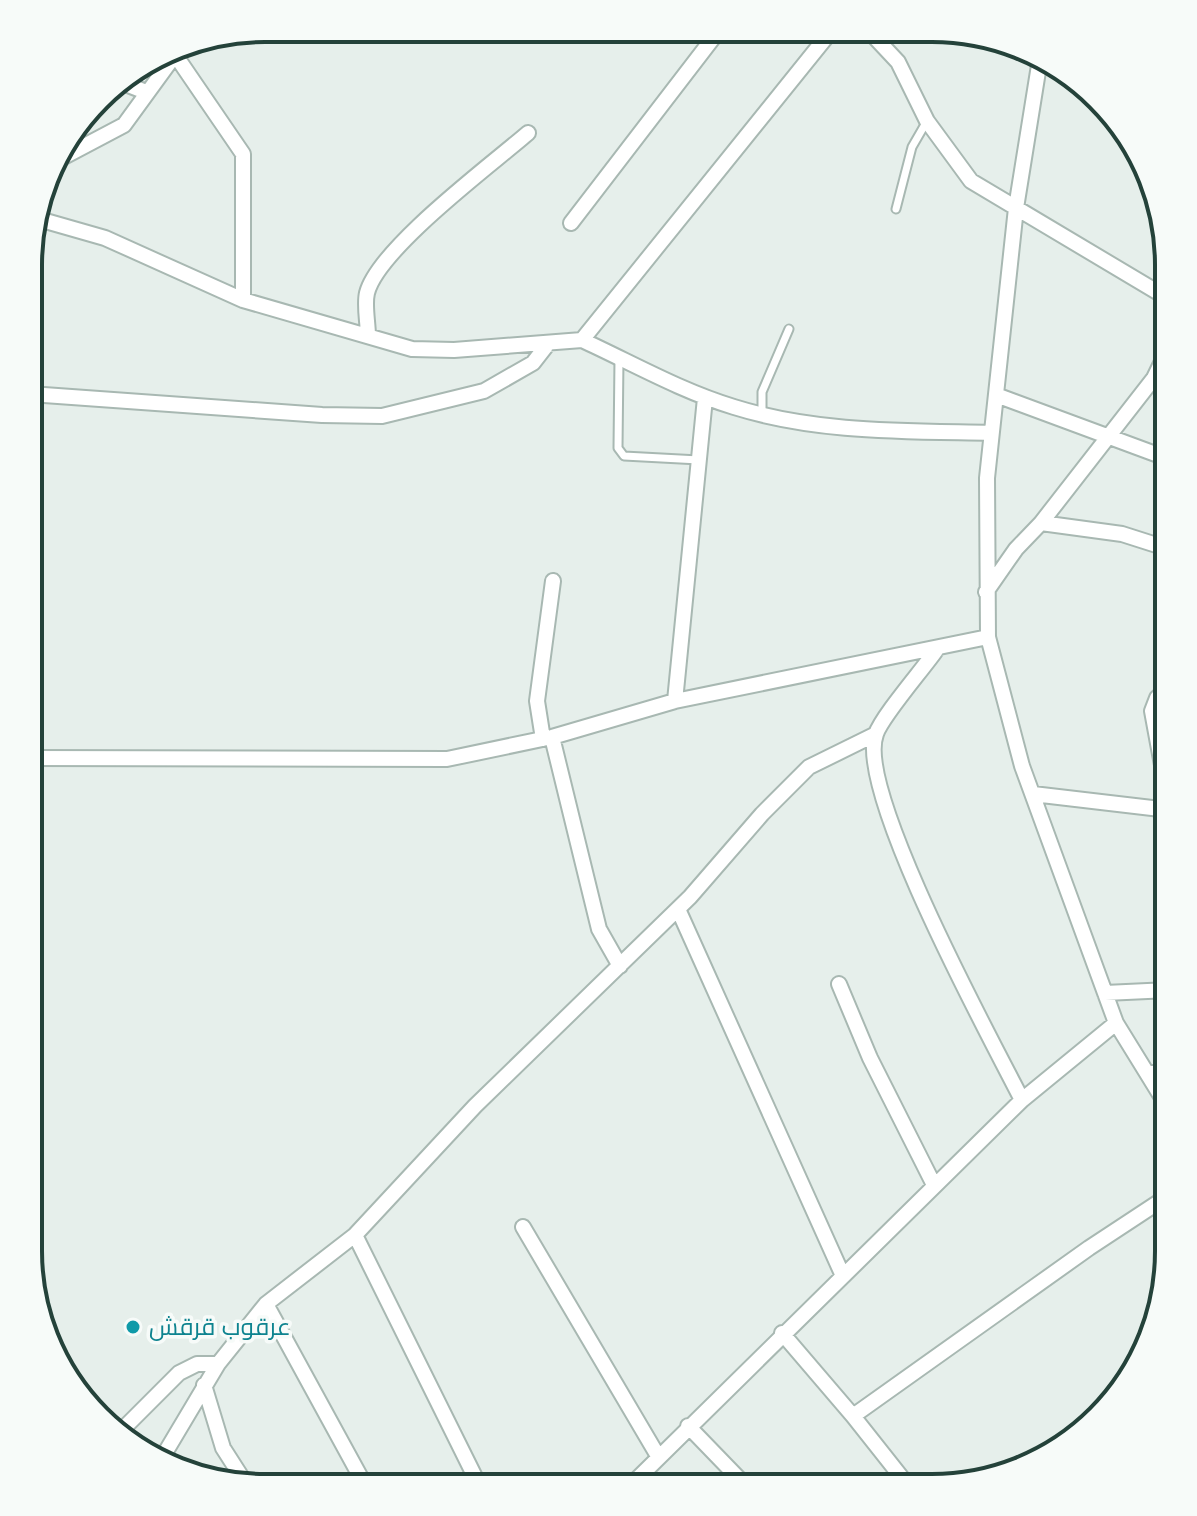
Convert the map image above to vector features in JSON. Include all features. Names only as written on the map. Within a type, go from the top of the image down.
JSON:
[{"type":"street","points":[[571,223],[710,42]]},
{"type":"street","points":[[582,340],[822,42]]},
{"type":"street","points":[[879,42],[898,62],[927,121],[971,181],[1155,291]]},
{"type":"street","points":[[183,57],[243,154],[243,300]]},
{"type":"street","points":[[72,153],[115,132],[130,118],[166,66]]},
{"type":"street","points":[[1038,69],[1016,208],[987,478],[988,637],[1011,732],[1116,1023],[1155,1085]]},
{"type":"street","points":[[132,87],[146,92]]},
{"type":"street","points":[[368,336],[367,293],[380,267],[411,235],[528,133]]},
{"type":"street","points":[[47,221],[105,238],[243,300],[412,349],[547,345],[582,340],[705,398],[762,413],[867,430],[991,433]]},
{"type":"street","points":[[42,395],[322,415],[382,416],[484,391],[533,363],[547,345]]},
{"type":"street","points":[[986,592],[1016,549],[1041,523],[1155,376]]},
{"type":"street","points":[[996,395],[1155,454]]},
{"type":"street","points":[[675,701],[705,398]]},
{"type":"street","points":[[1041,523],[1122,534],[1155,545]]},
{"type":"street","points":[[553,581],[537,701],[599,929],[620,966]]},
{"type":"street","points":[[42,760],[447,759],[547,738],[675,701],[988,637]]},
{"type":"street","points":[[166,1451],[218,1364],[266,1304],[355,1235],[475,1106],[678,909],[809,767],[876,734],[937,649]]},
{"type":"street","points":[[1155,703],[1152,711],[1155,727]]},
{"type":"street","points":[[876,734],[874,762],[881,799],[969,999],[1022,1100]]},
{"type":"street","points":[[1033,794],[1155,808]]},
{"type":"street","points":[[678,909],[843,1276]]},
{"type":"street","points":[[839,984],[870,1058],[934,1185]]},
{"type":"street","points":[[1105,993],[1155,991]]},
{"type":"street","points":[[641,1474],[1022,1100],[1116,1023]]},
{"type":"street","points":[[1148,1073],[1155,1073]]},
{"type":"street","points":[[853,1416],[1155,1205]]},
{"type":"street","points":[[523,1227],[658,1456]]},
{"type":"street","points":[[355,1235],[474,1474]]},
{"type":"street","points":[[266,1304],[359,1474]]},
{"type":"street","points":[[782,1333],[899,1474]]},
{"type":"street","points":[[127,1425],[179,1373],[197,1364],[218,1364]]},
{"type":"street","points":[[204,1385],[223,1448],[239,1472]]},
{"type":"street","points":[[688,1426],[734,1474]]},
{"type":"lane","points":[[896,209],[912,147],[927,121]]},
{"type":"lane","points":[[762,413],[762,392],[789,329]]},
{"type":"lane","points":[[619,357],[618,448],[624,456],[699,460]]},
{"type":"place","name":"عرقوب قرقش","points":[[133,1327]]}]
